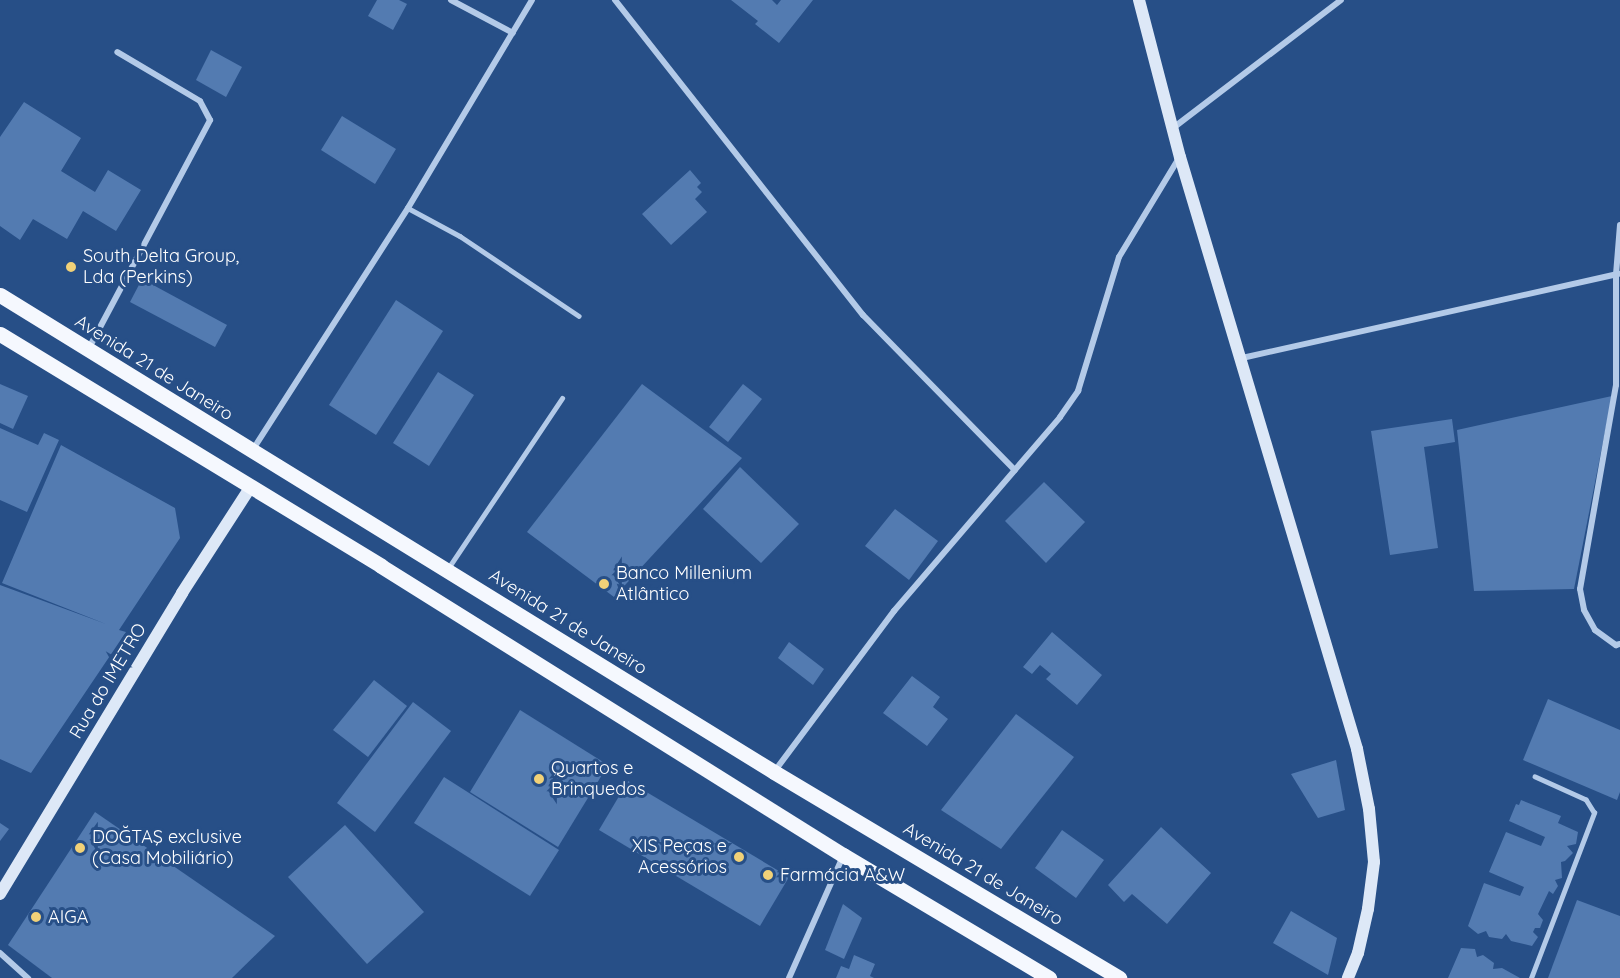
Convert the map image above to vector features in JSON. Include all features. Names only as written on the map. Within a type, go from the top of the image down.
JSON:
[{"type":"main road","points":[[1138,0],[1179,157],[1242,358],[1357,749],[1370,809],[1374,862],[1368,909],[1348,978]]},
{"type":"main road","name":"Avenida 21 de Janeiro","points":[[0,295],[774,772],[1119,978]]},
{"type":"main road","points":[[0,334],[381,566],[843,855],[1049,978]]},
{"type":"main road","name":"Rua do IMETRO","points":[[0,894],[182,593],[250,488]]},
{"type":"street","points":[[451,0],[513,33]]},
{"type":"street","points":[[252,451],[408,208],[532,0]]},
{"type":"street","points":[[615,0],[862,315],[1015,470]]},
{"type":"street","points":[[1173,128],[1341,0]]},
{"type":"street","points":[[88,351],[210,120],[200,101],[117,52]]},
{"type":"street","points":[[774,772],[894,611],[1060,417],[1078,391],[1119,257],[1179,157]]},
{"type":"street","points":[[1620,225],[1616,385],[1580,589],[1584,610],[1595,630],[1616,645],[1620,644]]},
{"type":"street","points":[[1242,358],[1618,274]]},
{"type":"street","points":[[789,978],[843,855]]},
{"type":"street","points":[[0,953],[28,978]]},
{"type":"lane","points":[[408,208],[460,236],[579,316]]},
{"type":"lane","points":[[447,570],[562,398]]},
{"type":"lane","points":[[1531,978],[1594,813],[1586,800],[1535,777]]},
{"type":"building","points":[[377,0],[399,0],[407,4],[393,30],[368,16]]},
{"type":"building","points":[[731,0],[772,0],[777,5],[781,0],[813,0],[779,43],[755,24],[758,21]]},
{"type":"building","points":[[211,50],[242,67],[226,97],[196,80]]},
{"type":"building","points":[[24,102],[81,138],[61,171],[95,192],[108,170],[141,190],[116,231],[83,211],[67,239],[33,219],[20,240],[0,226],[0,137]]},
{"type":"building","points":[[342,116],[396,149],[375,184],[321,150]]},
{"type":"building","points":[[690,170],[701,183],[697,187],[702,192],[695,199],[707,212],[671,245],[642,214]]},
{"type":"building","points":[[142,279],[227,325],[215,347],[130,302]]},
{"type":"building","points":[[396,300],[443,331],[376,435],[329,405]]},
{"type":"building","points":[[438,372],[474,395],[429,466],[393,443]]},
{"type":"building","points":[[0,384],[28,396],[13,429],[0,423]]},
{"type":"building","points":[[642,384],[742,458],[614,597],[527,532]]},
{"type":"building","points":[[743,384],[762,399],[728,442],[709,427]]},
{"type":"building","points":[[1612,396],[1574,589],[1474,591],[1457,430]]},
{"type":"building","points":[[1452,419],[1455,442],[1424,447],[1438,548],[1390,555],[1371,431]]},
{"type":"building","points":[[0,428],[38,445],[44,433],[59,440],[27,512],[0,500]]},
{"type":"building","points":[[61,445],[175,508],[180,538],[119,630],[126,632],[31,773],[0,759],[0,585],[106,624],[2,583]]},
{"type":"building","points":[[740,467],[799,524],[761,563],[703,509]]},
{"type":"building","points":[[1044,482],[1085,522],[1046,563],[1005,521]]},
{"type":"building","points":[[895,509],[938,541],[909,580],[865,546]]},
{"type":"building","points":[[1052,632],[1102,675],[1077,705],[1046,679],[1051,674],[1040,665],[1032,674],[1023,667]]},
{"type":"building","points":[[789,642],[824,669],[813,685],[778,658]]},
{"type":"building","points":[[912,676],[940,697],[933,707],[948,719],[927,746],[883,713]]},
{"type":"building","points":[[374,680],[407,706],[368,757],[333,730]]},
{"type":"building","points":[[1548,699],[1620,730],[1620,792],[1617,800],[1523,760]]},
{"type":"building","points":[[413,702],[451,731],[375,832],[337,803]]},
{"type":"building","name":"Quartos e Brinquedos","points":[[520,710],[608,765],[558,847],[470,792]]},
{"type":"building","points":[[1016,714],[1074,757],[1001,849],[941,810]]},
{"type":"building","points":[[1336,760],[1345,810],[1318,818],[1291,774]]},
{"type":"building","points":[[444,777],[559,850],[530,896],[414,823]]},
{"type":"building","points":[[628,781],[789,877],[760,926],[599,830]]},
{"type":"building","points":[[1521,800],[1561,816],[1558,823],[1578,832],[1576,844],[1567,846],[1573,853],[1561,862],[1562,878],[1555,880],[1558,886],[1553,894],[1549,891],[1538,914],[1543,920],[1540,928],[1535,928],[1533,932],[1538,937],[1532,946],[1511,941],[1506,934],[1502,939],[1489,937],[1486,931],[1478,934],[1468,926],[1484,883],[1520,896],[1524,887],[1489,872],[1506,832],[1541,846],[1545,837],[1509,821],[1516,804],[1519,805]]},
{"type":"building","points":[[95,812],[275,936],[232,978],[52,978],[8,945]]},
{"type":"building","points":[[0,823],[9,829],[0,841]]},
{"type":"building","points":[[345,825],[424,912],[367,964],[288,877]]},
{"type":"building","points":[[1161,827],[1211,873],[1167,924],[1132,894],[1124,902],[1108,885]]},
{"type":"building","points":[[1062,830],[1104,860],[1076,898],[1035,868]]},
{"type":"building","points":[[1577,900],[1620,916],[1620,978],[1548,978]]},
{"type":"building","points":[[843,904],[862,918],[844,959],[825,950]]},
{"type":"building","points":[[1291,911],[1337,938],[1328,975],[1273,943]]},
{"type":"building","points":[[1461,948],[1475,949],[1477,957],[1483,955],[1494,963],[1493,969],[1502,968],[1520,978],[1448,978]]},
{"type":"building","points":[[854,955],[875,964],[870,976],[874,978],[836,978],[841,966],[849,969]]},
{"type":"place","name":"South Delta Group, Lda (Perkins)","points":[[71,267]]},
{"type":"place","name":"Banco Millenium Atlântico","points":[[604,584]]},
{"type":"place","name":"Quartos e Brinquedos","points":[[539,779]]},
{"type":"place","name":"DOĞTAŞ exclusive (Casa Mobiliário)","points":[[80,848]]},
{"type":"place","name":"XIS Peças e Acessórios","points":[[739,857]]},
{"type":"place","name":"Farmácia A&W","points":[[768,875]]},
{"type":"place","name":"AIGA","points":[[36,917]]}]
